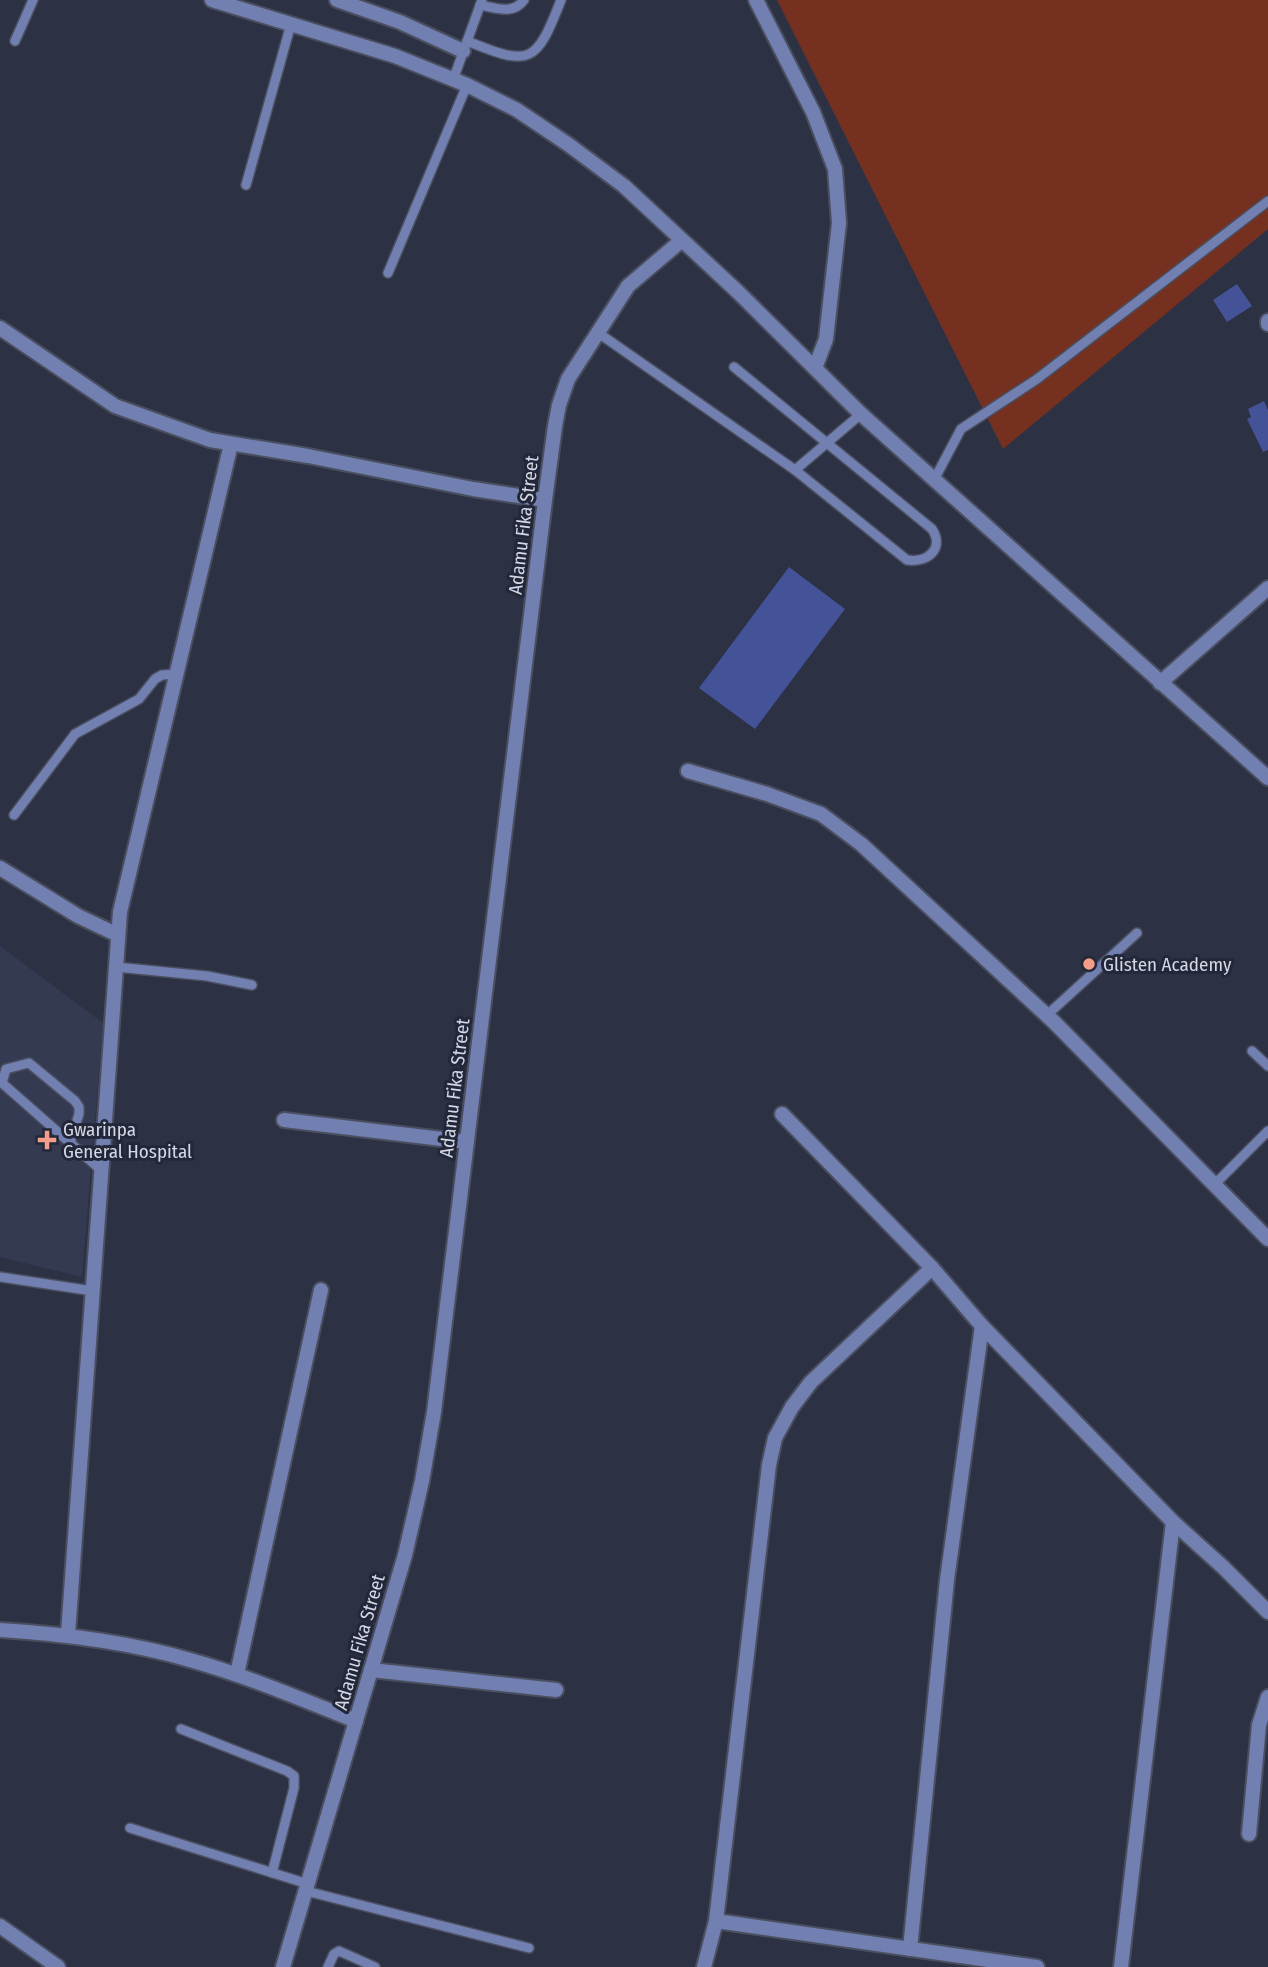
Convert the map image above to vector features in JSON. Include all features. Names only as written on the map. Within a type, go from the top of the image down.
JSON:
[{"type":"street","points":[[337,0],[465,46]]},
{"type":"street","points":[[756,0],[813,112],[835,169],[839,223],[827,339],[815,369]]},
{"type":"street","points":[[219,1],[395,55],[517,110],[569,145],[624,186],[738,292],[861,414],[1268,778]]},
{"type":"street","name":"Adamu Fika Street","points":[[283,1967],[405,1555],[424,1470],[434,1412],[545,499],[559,405],[568,379],[628,286],[682,240]]},
{"type":"street","points":[[0,328],[116,406],[209,440],[308,456],[473,489],[545,499]]},
{"type":"street","points":[[68,1634],[120,912],[231,444]]},
{"type":"street","points":[[1160,683],[1268,588]]},
{"type":"street","points":[[688,771],[767,794],[821,814],[862,844],[1047,1015],[1268,1238]]},
{"type":"street","points":[[0,868],[79,916],[118,935]]},
{"type":"street","points":[[782,1114],[932,1268],[982,1326],[1173,1522],[1268,1612]]},
{"type":"street","points":[[284,1120],[467,1142]]},
{"type":"street","points":[[704,1967],[716,1921],[769,1465],[775,1438],[792,1407],[811,1382],[932,1268]]},
{"type":"street","points":[[237,1674],[321,1290]]},
{"type":"street","points":[[910,1950],[947,1580],[982,1326]]},
{"type":"street","points":[[1121,1967],[1173,1522]]},
{"type":"street","points":[[0,1630],[68,1634],[187,1659],[237,1674],[356,1721]]},
{"type":"street","points":[[371,1670],[556,1690]]},
{"type":"street","points":[[1249,1834],[1259,1725],[1268,1697]]},
{"type":"street","points":[[716,1921],[1037,1967]]},
{"type":"street","points":[[0,1926],[58,1967]]},
{"type":"lane","points":[[15,40],[33,0]]},
{"type":"lane","points":[[388,273],[460,82],[465,46],[481,3],[510,10],[519,8],[524,0]]},
{"type":"lane","points":[[465,46],[505,56],[521,57],[534,52],[548,32],[561,0]]},
{"type":"lane","points":[[246,185],[291,24]]},
{"type":"lane","points":[[934,481],[961,429],[1037,379],[1268,201]]},
{"type":"lane","points":[[597,332],[795,470],[907,560],[917,562],[928,559],[936,547],[937,537],[932,529],[734,367]]},
{"type":"lane","points":[[795,470],[861,414]]},
{"type":"lane","points":[[14,815],[75,734],[139,699],[155,679],[162,675],[177,674]]},
{"type":"lane","points":[[1047,1015],[1137,933]]},
{"type":"lane","points":[[116,967],[207,976],[251,985]]},
{"type":"lane","points":[[1252,1051],[1268,1066]]},
{"type":"lane","points":[[70,1143],[79,1114],[75,1101],[29,1063],[6,1069],[2,1083],[70,1143],[101,1170]]},
{"type":"lane","points":[[1215,1184],[1268,1131]]},
{"type":"lane","points":[[0,1277],[93,1291]]},
{"type":"lane","points":[[181,1729],[294,1776],[294,1788],[272,1872]]},
{"type":"lane","points":[[130,1828],[272,1872],[307,1888],[529,1948]]},
{"type":"lane","points":[[328,1967],[334,1954],[340,1951],[375,1967]]},
{"type":"shaded area","points":[[777,0],[1268,0],[1268,229],[1003,449]]},
{"type":"shaded area","name":"Gwarinpa General Hospital","points":[[0,946],[103,1023],[82,1277],[0,1257]]},
{"type":"building","points":[[1237,284],[1252,306],[1227,322],[1213,300]]},
{"type":"building","points":[[1264,401],[1268,410],[1268,450],[1263,452],[1247,419],[1251,417],[1248,409]]},
{"type":"building","points":[[789,567],[845,609],[755,729],[699,688]]},
{"type":"place","name":"Glisten Academy","points":[[1089,964]]},
{"type":"place","name":"Gwarinpa General Hospital","points":[[47,1140]]}]
